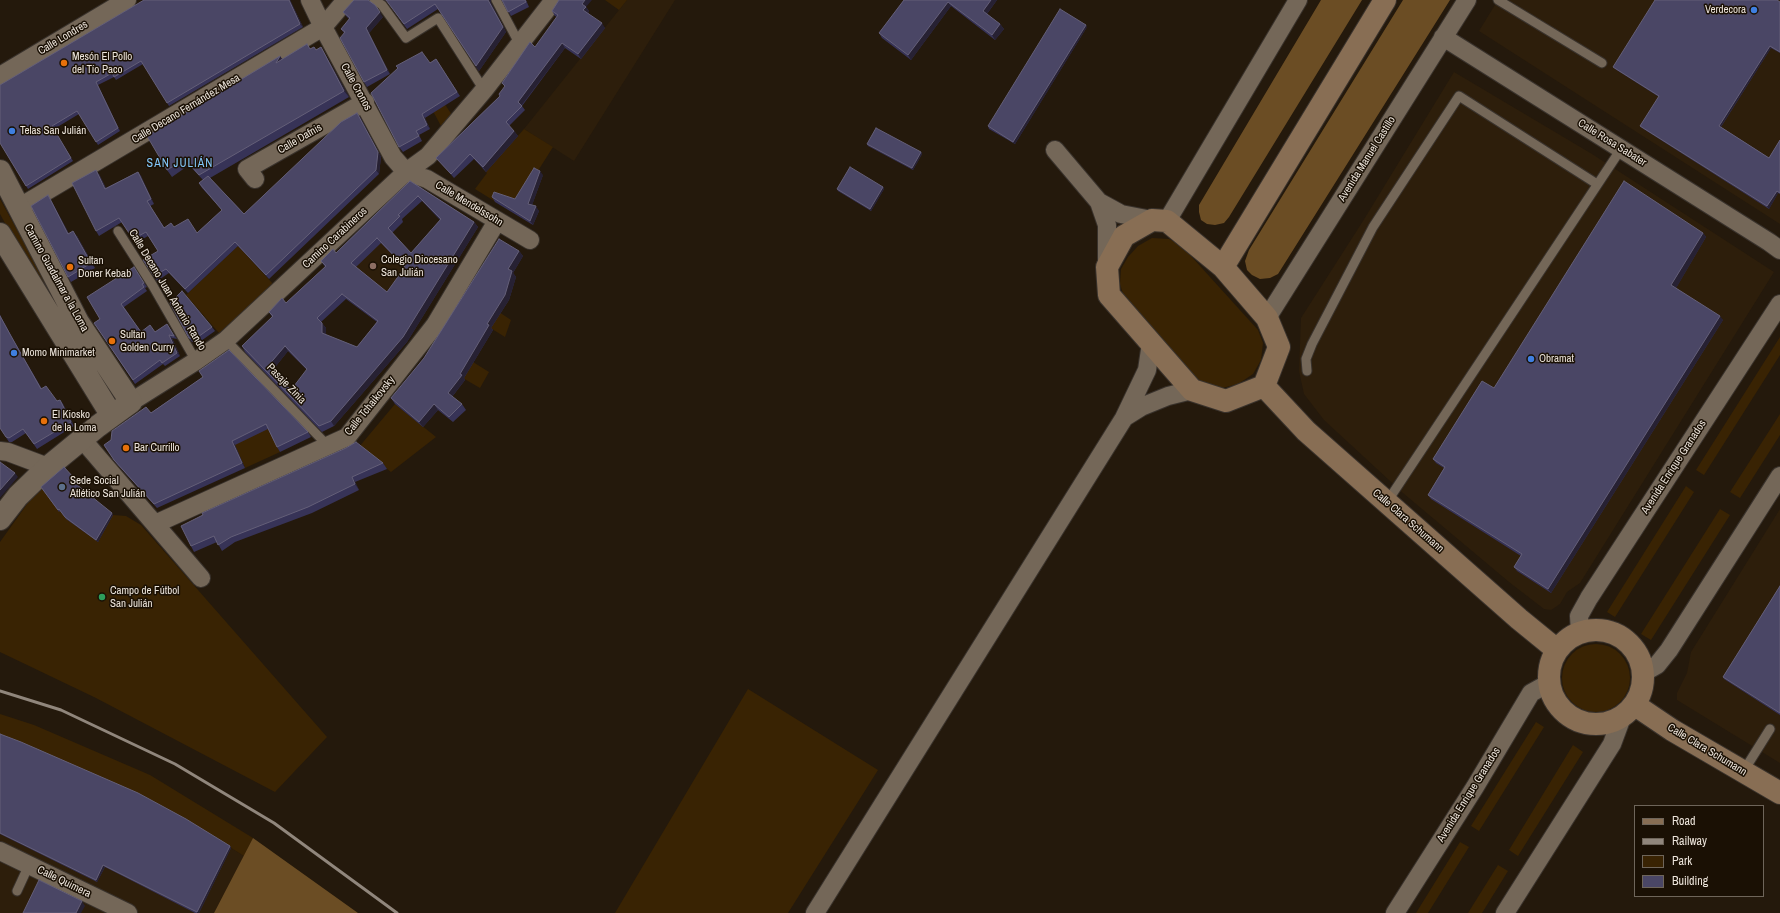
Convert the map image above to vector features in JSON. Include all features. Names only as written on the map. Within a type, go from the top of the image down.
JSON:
[{"type":"main road","points":[[1223,266],[1385,0]]},
{"type":"main road","points":[[1160,221],[1223,266],[1267,318],[1279,347],[1264,386],[1226,401],[1192,390],[1109,294],[1107,267],[1124,236],[1160,221]]},
{"type":"main road","name":"Calle Clara Schumann","points":[[1264,386],[1306,432],[1519,619],[1557,650]]},
{"type":"main road","points":[[1594,630],[1608,631],[1621,637],[1632,647],[1640,659],[1643,673],[1643,684],[1640,695],[1628,711],[1607,724],[1592,724],[1576,720],[1563,712],[1554,699],[1549,683],[1549,672],[1552,660],[1557,650],[1567,639],[1580,632],[1594,630]]},
{"type":"main road","name":"Calle Clara Schumann","points":[[1628,711],[1672,730],[1780,793]]},
{"type":"street","name":"Calle Londres","points":[[0,76],[127,0]]},
{"type":"street","name":"Calle Cronos","points":[[310,0],[393,157],[406,172]]},
{"type":"street","name":"Calle Decano Fernández Mesa","points":[[18,208],[323,27],[346,0]]},
{"type":"street","points":[[1099,202],[1121,214],[1160,221],[1298,0]]},
{"type":"street","name":"Avenida Manuel Castillo","points":[[1267,318],[1467,0]]},
{"type":"street","name":"Camino Carabineros","points":[[0,519],[18,496],[48,467],[112,416],[226,340],[406,172],[428,156],[520,45],[545,4]]},
{"type":"street","name":"Calle Rosa Sabater","points":[[1443,37],[1780,250]]},
{"type":"street","name":"Calle Dafnis","points":[[256,179],[247,169],[365,102]]},
{"type":"street","points":[[1055,150],[1099,202],[1107,225],[1107,267]]},
{"type":"street","name":"Camino Guadalmar a la Loma","points":[[0,171],[78,322],[131,402]]},
{"type":"street","name":"Calle Mendelssohn","points":[[406,172],[428,179],[530,240]]},
{"type":"street","name":"Calle Tchaikovsky","points":[[155,524],[347,437],[435,325],[497,221]]},
{"type":"street","name":"Camino Guadalmar a la Loma","points":[[0,234],[112,416]]},
{"type":"street","name":"Avenida Enrique Granados","points":[[1580,632],[1580,616],[1588,598],[1780,304]]},
{"type":"street","points":[[815,913],[1124,418],[1147,370],[1151,343]]},
{"type":"street","points":[[1124,418],[1141,407],[1168,396],[1192,390]]},
{"type":"street","points":[[82,440],[201,578]]},
{"type":"street","points":[[3,448],[48,467]]},
{"type":"street","points":[[1643,673],[1657,666],[1669,650],[1780,476]]},
{"type":"street","name":"Avenida Enrique Granados","points":[[1395,913],[1475,787],[1530,693],[1549,683]]},
{"type":"street","points":[[1505,913],[1612,744],[1628,711]]},
{"type":"street","name":"Calle Quimera","points":[[0,851],[128,913]]},
{"type":"lane","points":[[374,0],[382,5],[406,38],[438,18],[484,90]]},
{"type":"lane","points":[[496,0],[520,45]]},
{"type":"lane","points":[[1498,0],[1602,63]]},
{"type":"lane","points":[[1307,371],[1306,359],[1312,344],[1373,227],[1459,96],[1597,184]]},
{"type":"lane","points":[[1387,502],[1620,149]]},
{"type":"lane","name":"Calle Decano Juan Antonio Rando","points":[[118,231],[153,286],[196,361]]},
{"type":"lane","name":"Pasaje Zinia","points":[[226,340],[328,446]]},
{"type":"lane","points":[[1743,772],[1770,729]]},
{"type":"lane","points":[[17,891],[29,865]]},
{"type":"shaded area","points":[[627,0],[675,0],[574,161],[524,129]]},
{"type":"shaded area","points":[[1321,0],[1362,0],[1229,217],[1224,223],[1215,225],[1207,224],[1201,220],[1199,205]]},
{"type":"shaded area","points":[[1403,0],[1450,0],[1278,274],[1270,278],[1260,279],[1252,275],[1247,270],[1245,261],[1249,250]]},
{"type":"shaded area","points":[[1498,0],[1780,0],[1780,224],[1479,31]]},
{"type":"shaded area","points":[[1454,72],[1592,154],[1774,272],[1580,583],[1567,592],[1560,604],[1551,610],[1544,609],[1509,582],[1403,493],[1324,420],[1304,394],[1299,371],[1301,318],[1363,221]]},
{"type":"shaded area","name":"Colegio Diocesano San Julián","points":[[374,219],[406,269],[366,314],[342,267]]},
{"type":"shaded area","points":[[1780,509],[1780,763],[1677,700],[1677,693],[1687,673],[1691,652]]},
{"type":"shaded area","points":[[0,736],[188,821],[244,856],[214,913],[0,913]]},
{"type":"shaded area","points":[[253,838],[358,913],[214,913]]},
{"type":"green space","points":[[605,0],[627,0],[619,10]]},
{"type":"green space","points":[[415,59],[452,115],[441,126],[427,100]]},
{"type":"green space","points":[[524,129],[553,147],[512,212],[475,189],[487,173],[486,172]]},
{"type":"green space","points":[[0,199],[66,319],[108,382],[101,386],[60,323],[0,214]]},
{"type":"green space","points":[[1152,238],[1169,239],[1181,245],[1258,330],[1263,343],[1261,360],[1253,374],[1238,384],[1218,389],[1195,379],[1124,297],[1120,284],[1121,269],[1128,257],[1138,246]]},
{"type":"green space","points":[[238,246],[274,285],[219,333],[186,295]]},
{"type":"green space","points":[[472,294],[511,320],[505,337],[461,310]]},
{"type":"green space","points":[[1780,337],[1780,355],[1704,475],[1696,470]]},
{"type":"green space","points":[[441,342],[489,372],[480,388],[430,359]]},
{"type":"green space","points":[[395,404],[436,437],[391,472],[359,447]]},
{"type":"green space","points":[[1780,414],[1780,435],[1740,498],[1730,492]]},
{"type":"green space","points":[[264,417],[280,452],[245,468],[229,433]]},
{"type":"green space","name":"Campo de Fútbol San Julián","points":[[65,468],[76,480],[74,482],[83,492],[113,515],[126,516],[141,525],[327,737],[275,792],[96,698],[0,652],[0,542],[30,500]]},
{"type":"green space","points":[[1686,486],[1694,492],[1615,617],[1607,612]]},
{"type":"green space","points":[[1720,509],[1730,515],[1651,640],[1641,634]]},
{"type":"green space","points":[[1596,644],[1609,647],[1620,654],[1627,665],[1630,678],[1627,691],[1620,702],[1609,709],[1596,712],[1583,709],[1572,702],[1565,691],[1562,678],[1565,665],[1572,654],[1583,647]]},
{"type":"green space","points":[[748,689],[878,770],[788,913],[615,913]]},
{"type":"green space","points":[[0,714],[34,725],[150,775],[253,838],[244,856],[188,821],[0,736]]},
{"type":"green space","points":[[1536,722],[1544,727],[1479,831],[1471,826]]},
{"type":"green space","points":[[1573,745],[1583,752],[1518,856],[1509,850]]},
{"type":"green space","points":[[1460,842],[1469,847],[1428,913],[1416,913]]},
{"type":"green space","points":[[1498,865],[1508,871],[1482,913],[1468,913]]},
{"type":"building","points":[[144,0],[289,0],[300,24],[167,103],[141,61],[114,77],[112,73],[96,82],[118,128],[96,142],[77,111],[52,126],[71,158],[26,186],[0,143],[0,85]]},
{"type":"building","points":[[354,0],[368,0],[375,5],[380,12],[366,28],[387,70],[364,82],[340,38],[345,32],[341,29],[350,18],[343,12]]},
{"type":"building","points":[[386,0],[488,0],[503,27],[476,66],[435,4],[404,24]]},
{"type":"building","points":[[502,0],[525,0],[526,2],[508,12]]},
{"type":"building","points":[[559,0],[585,0],[582,4],[586,7],[583,10],[602,23],[578,54],[562,43],[518,102],[522,106],[506,122],[514,131],[483,167],[470,154],[451,174],[436,158],[500,96],[499,94],[505,86],[502,83],[530,42],[535,47],[558,15],[552,11]]},
{"type":"building","points":[[904,0],[991,0],[983,11],[1000,24],[992,35],[948,2],[908,55],[879,33]]},
{"type":"building","points":[[1655,0],[1777,0],[1780,2],[1780,52],[1770,46],[1719,126],[1769,158],[1780,140],[1780,193],[1777,191],[1767,206],[1640,126],[1659,96],[1613,67]]},
{"type":"building","points":[[1060,9],[1086,25],[1013,142],[988,126]]},
{"type":"building","points":[[307,44],[310,49],[314,47],[316,50],[321,47],[344,91],[199,175],[185,159],[167,170],[147,136],[280,56],[276,63]]},
{"type":"building","points":[[422,52],[430,63],[436,59],[457,92],[422,114],[427,125],[416,131],[419,136],[399,147],[371,93],[398,68],[396,66]]},
{"type":"building","points":[[357,113],[378,152],[376,170],[266,275],[235,242],[185,289],[166,269],[154,276],[143,260],[158,251],[146,232],[133,239],[119,218],[96,231],[72,183],[96,170],[105,189],[138,172],[151,199],[147,201],[164,228],[171,223],[174,227],[188,219],[197,233],[222,210],[199,183],[208,176],[244,214],[341,122]]},
{"type":"building","points":[[876,128],[921,152],[912,168],[867,144]]},
{"type":"building","points":[[850,167],[883,187],[870,209],[837,189]]},
{"type":"building","points":[[534,168],[540,171],[528,204],[536,206],[530,221],[492,197],[494,192],[515,199]]},
{"type":"building","points":[[410,181],[474,222],[403,337],[331,421],[319,426],[242,346],[273,316],[269,312],[282,298],[286,303],[326,266],[321,261],[333,249],[336,253]],"holes":[[[418,196],[441,219],[411,253],[388,228],[400,216],[398,215]],[[377,238],[405,267],[387,292],[351,263]],[[342,294],[378,321],[357,347],[322,333],[322,323],[317,318]],[[285,346],[307,369],[291,390],[267,367]]]},
{"type":"building","points":[[1624,181],[1703,233],[1671,285],[1720,316],[1548,589],[1514,567],[1522,554],[1428,495],[1445,467],[1433,459],[1482,381],[1494,388]]},
{"type":"building","points":[[48,195],[68,234],[73,231],[91,263],[68,277],[31,206]]},
{"type":"building","points":[[499,239],[519,251],[508,269],[512,271],[505,295],[487,324],[489,325],[460,374],[462,375],[448,393],[462,404],[449,417],[434,404],[419,422],[391,398],[424,358]]},
{"type":"building","points":[[134,267],[144,283],[142,284],[144,287],[121,304],[141,332],[150,325],[155,332],[167,324],[174,336],[169,335],[177,353],[162,363],[160,360],[133,380],[94,323],[100,319],[87,297]]},
{"type":"building","points":[[182,291],[212,327],[195,339],[189,338],[170,303]]},
{"type":"building","points":[[0,316],[41,389],[46,386],[57,401],[60,400],[71,422],[34,444],[23,429],[9,438],[6,437],[0,428]]},
{"type":"building","points":[[229,350],[308,432],[277,447],[266,424],[232,441],[242,463],[154,504],[114,460],[104,445],[111,440],[112,431],[146,407],[151,413],[203,377],[199,371]]},
{"type":"building","points":[[356,442],[383,463],[352,477],[355,484],[308,507],[231,537],[218,545],[214,536],[191,546],[181,526],[203,515],[202,513],[346,448]]},
{"type":"building","points":[[0,462],[15,473],[0,490]]},
{"type":"building","points":[[64,467],[74,478],[71,480],[112,513],[96,540],[65,517],[41,487]]},
{"type":"building","points":[[1780,586],[1780,713],[1723,677]]},
{"type":"building","points":[[0,734],[138,793],[186,819],[230,846],[197,912],[103,865],[96,880],[0,833]]},
{"type":"building","points":[[39,880],[82,901],[76,913],[23,913]]},
{"type":"railway","points":[[0,691],[61,710],[175,764],[274,823],[397,913]]},
{"type":"place","name":"Verdecora","points":[[1754,10]]},
{"type":"place","name":"Mesón El Pollo del Tío Paco","points":[[64,63]]},
{"type":"place","name":"Telas San Julián","points":[[12,131]]},
{"type":"place","name":"Colegio Diocesano San Julián","points":[[373,266]]},
{"type":"place","name":"Sultan Doner Kebab","points":[[70,267]]},
{"type":"place","name":"Sultan Golden Curry","points":[[112,341]]},
{"type":"place","name":"Momo Minimarket","points":[[14,353]]},
{"type":"place","name":"Obramat","points":[[1531,359]]},
{"type":"place","name":"El Kiosko de la Loma","points":[[44,421]]},
{"type":"place","name":"Bar Currillo","points":[[126,448]]},
{"type":"place","name":"Sede Social Atlético San Julián","points":[[62,487]]},
{"type":"place","name":"Campo de Fútbol San Julián","points":[[102,597]]},
{"type":"district","name":"SAN JULIÁN","points":[[180,164]]}]
